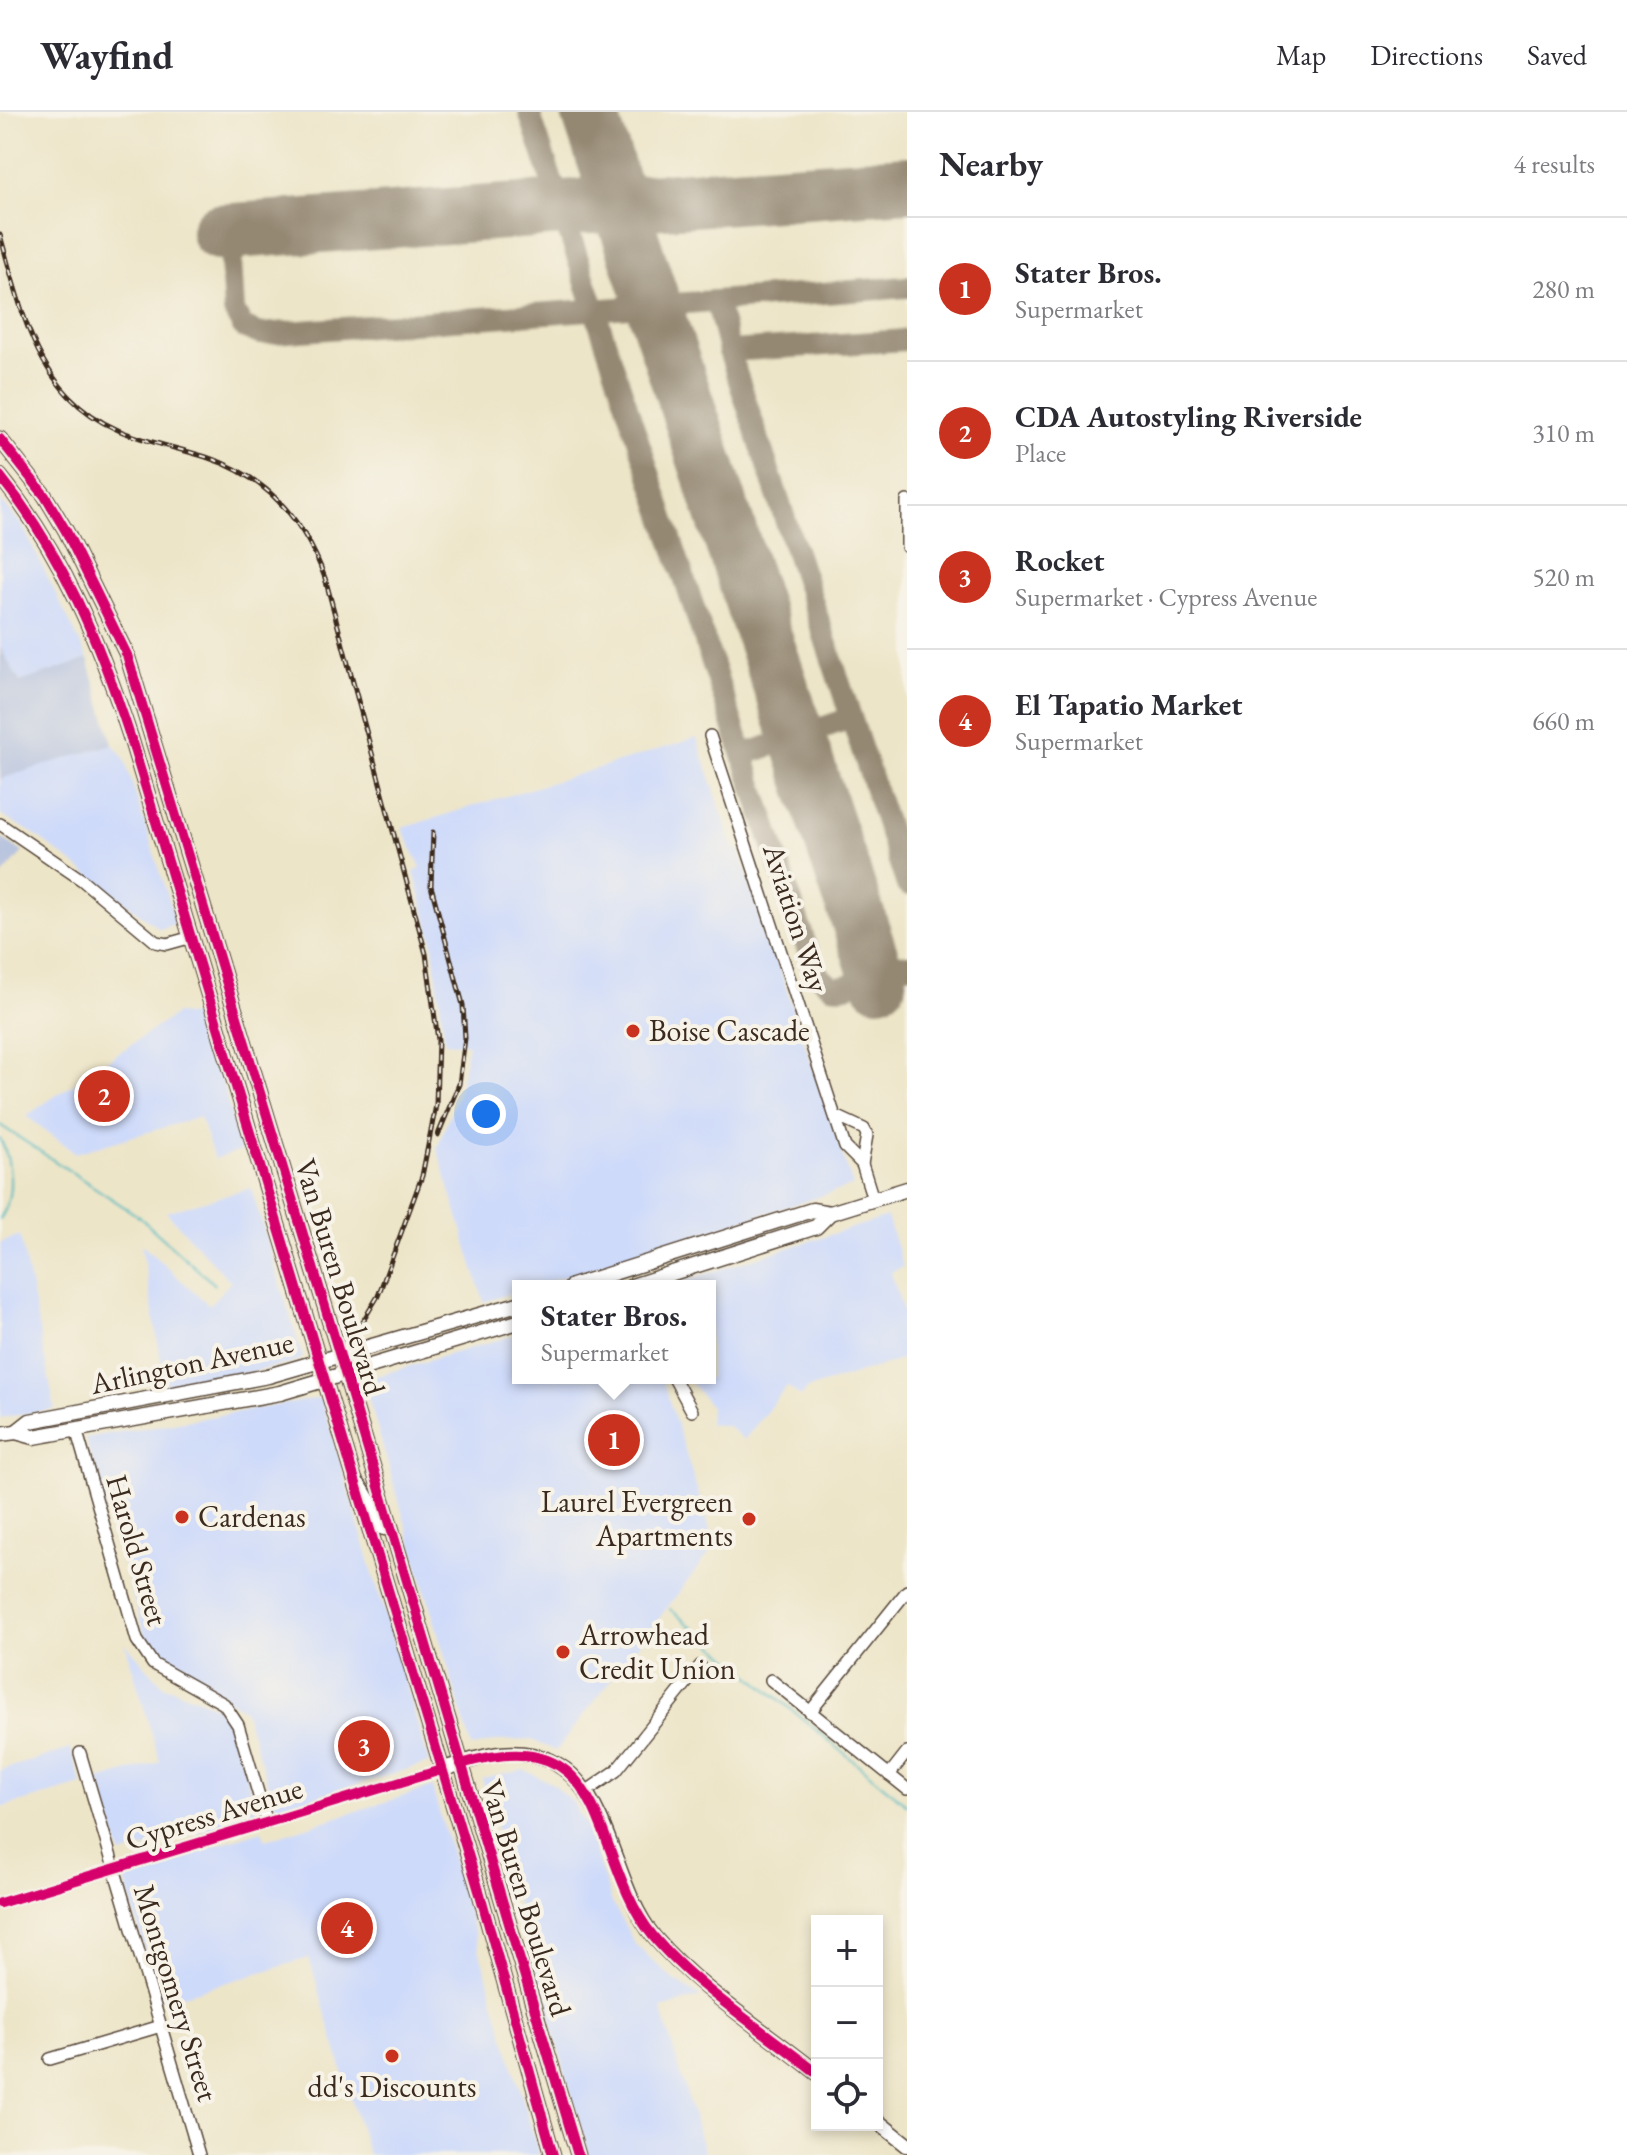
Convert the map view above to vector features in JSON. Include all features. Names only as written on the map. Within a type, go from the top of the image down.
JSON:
[{"type":"main road","name":"Van Buren Boulevard","points":[[3,447],[66,531],[127,655],[578,2155]]},
{"type":"main road","name":"Van Buren Boulevard","points":[[0,476],[38,528],[91,626],[127,726],[441,1770],[553,2155]]},
{"type":"main road","points":[[655,1280],[816,1227],[830,1213],[907,1189]]},
{"type":"main road","points":[[590,1280],[812,1210],[830,1213]]},
{"type":"main road","name":"Arlington Avenue","points":[[16,1432],[30,1421],[237,1383],[512,1306]]},
{"type":"main road","name":"Arlington Avenue","points":[[0,1434],[16,1432],[34,1437],[258,1398],[512,1324]]},
{"type":"main road","points":[[76,1429],[77,1419],[123,1406]]},
{"type":"main road","points":[[353,1478],[369,1494],[380,1524],[390,1532]]},
{"type":"main road","points":[[371,1538],[385,1546],[399,1589],[414,1609]]},
{"type":"main road","points":[[441,1770],[503,1754],[536,1758],[578,1779],[587,1791],[626,1892],[653,1936],[687,1969],[811,2068]]},
{"type":"main road","points":[[514,2018],[535,2013]]},
{"type":"main road","points":[[883,2126],[907,2145]]},
{"type":"street","points":[[907,501],[907,547]]},
{"type":"street","name":"Aviation Way","points":[[710,736],[845,1147],[862,1164]]},
{"type":"street","points":[[0,824],[82,880],[156,942],[167,944],[192,937]]},
{"type":"street","name":"Aviation Way","points":[[836,1116],[864,1129],[867,1135],[862,1164],[873,1199]]},
{"type":"street","points":[[638,1264],[640,1280]]},
{"type":"street","points":[[677,1384],[692,1411]]},
{"type":"street","name":"Harold Street","points":[[76,1429],[137,1640],[153,1664],[224,1704],[238,1725],[267,1823]]},
{"type":"street","points":[[810,1712],[907,1591]]},
{"type":"street","points":[[587,1791],[616,1771],[700,1666]]},
{"type":"street","points":[[771,1680],[907,1789]]},
{"type":"street","points":[[889,1775],[907,1752]]},
{"type":"street","name":"Montgomery Street","points":[[80,1753],[199,2155]]},
{"type":"street","name":"Cypress Avenue","points":[[0,1903],[441,1770]]},
{"type":"street","points":[[50,2059],[161,2026]]},
{"type":"shaded area","points":[[0,500],[22,525],[88,659],[20,682],[0,647]]},
{"type":"shaded area","points":[[0,647],[20,682],[88,659],[113,744],[0,779]]},
{"type":"shaded area","points":[[697,738],[734,850],[739,849],[853,1186],[554,1280],[512,1280],[512,1293],[484,1302],[437,1148],[458,1094],[468,1044],[445,1042],[432,939],[414,872],[421,868],[402,828]]},
{"type":"shaded area","points":[[113,744],[124,758],[176,923],[160,929],[31,832],[0,815],[0,775]]},
{"type":"shaded area","points":[[0,837],[23,852],[0,878]]},
{"type":"shaded area","points":[[176,1014],[204,1017],[241,1151],[214,1159],[200,1117],[76,1153],[26,1116]]},
{"type":"shaded area","points":[[251,1188],[303,1358],[290,1364],[166,1389],[141,1244],[209,1305],[231,1282],[166,1212]]},
{"type":"shaded area","points":[[887,1217],[903,1267],[891,1272],[907,1324],[907,1358],[807,1389],[801,1397],[787,1386],[744,1440],[728,1426],[709,1424],[710,1406],[692,1384],[716,1384],[716,1280],[686,1280]]},
{"type":"shaded area","points":[[20,1235],[55,1409],[0,1418],[0,1243]]},
{"type":"shaded area","points":[[512,1336],[512,1384],[664,1384],[715,1546],[556,1751],[532,1740],[495,1741],[472,1748],[363,1380]]},
{"type":"shaded area","points":[[321,1398],[429,1763],[276,1809],[244,1709],[160,1659],[146,1640],[85,1438]]},
{"type":"shaded area","points":[[125,1643],[163,1685],[216,1706],[226,1718],[235,1736],[258,1815],[121,1855],[99,1780],[160,1762]]},
{"type":"shaded area","points":[[71,1749],[82,1785],[0,1808],[0,1770]]},
{"type":"shaded area","points":[[524,1770],[555,1785],[573,1803],[585,1823],[612,1902],[635,1944],[673,1979],[701,1997],[661,2008],[705,2155],[589,2155],[482,1779]]},
{"type":"shaded area","points":[[432,1787],[539,2155],[368,2155],[309,1958],[168,2000],[158,1997],[124,1877],[127,1872],[262,1831],[266,1840]]},
{"type":"waterway","points":[[0,1125],[138,1216],[215,1285]]},
{"type":"waterway","points":[[0,1139],[10,1179],[8,1200],[0,1219]]},
{"type":"waterway","points":[[670,1609],[907,1805]]},
{"type":"taxiway","points":[[529,112],[815,972],[831,986],[848,986],[862,972],[869,950],[891,964],[907,965]]},
{"type":"taxiway","points":[[248,229],[231,260],[234,311],[243,327],[260,334],[907,287]]},
{"type":"taxiway","points":[[717,303],[729,351],[907,885]]},
{"type":"taxiway","points":[[729,351],[907,340]]},
{"type":"taxiway","points":[[743,755],[851,718]]},
{"type":"runway","points":[[589,112],[879,981]]},
{"type":"runway","points":[[219,232],[907,184]]},
{"type":"railway","points":[[0,235],[33,341],[55,379],[69,396],[84,410],[116,429],[227,465],[264,488],[294,519],[325,578],[426,954],[438,1040],[436,1105],[422,1176],[378,1296],[357,1331]]},
{"type":"railway","points":[[433,832],[431,886],[463,1005],[465,1038],[459,1084],[438,1135]]},
{"type":"cycle path","points":[[0,439],[45,496],[66,531],[127,655],[578,2155]]},
{"type":"cycle path","points":[[0,476],[43,537],[78,601],[131,739],[480,1894],[553,2155]]},
{"type":"cycle path","points":[[461,1764],[511,1755],[547,1760],[572,1777],[590,1802],[632,1903],[653,1936],[709,1991],[811,2068]]},
{"type":"cycle path","points":[[0,1903],[441,1770]]},
{"type":"place","name":"Boise Cascade","points":[[633,1031]]},
{"type":"place","name":"CDA Autostyling Riverside","points":[[104,1096]]},
{"type":"place","name":"Stater Bros.","points":[[614,1440]]},
{"type":"place","name":"Cardenas","points":[[182,1517]]},
{"type":"place","name":"Laurel Evergreen Apartments","points":[[749,1519]]},
{"type":"place","name":"Arrowhead Credit Union","points":[[563,1652]]},
{"type":"place","name":"Rocket","points":[[364,1746]]},
{"type":"place","name":"El Tapatio Market","points":[[347,1928]]},
{"type":"place","name":"dd's Discounts","points":[[392,2056]]}]
